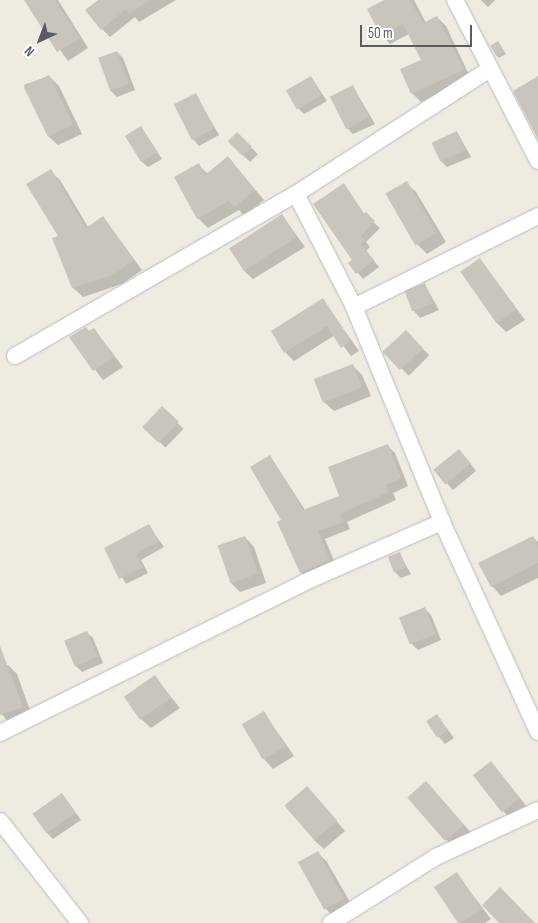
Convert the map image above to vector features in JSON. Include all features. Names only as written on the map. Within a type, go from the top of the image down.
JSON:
[{"type":"street","points":[[455,0],[538,161]]},
{"type":"street","points":[[15,356],[296,194],[490,69]]},
{"type":"street","points":[[296,194],[354,307],[442,522],[538,732]]},
{"type":"street","points":[[354,307],[538,216]]},
{"type":"street","points":[[0,733],[305,582],[442,522]]},
{"type":"street","points":[[331,923],[436,857],[538,810]]},
{"type":"street","points":[[0,821],[80,923]]},
{"type":"building","points":[[24,0],[55,0],[80,38],[57,52]]},
{"type":"building","points":[[98,0],[150,0],[129,14],[126,9],[101,30],[85,10]]},
{"type":"building","points":[[384,0],[410,0],[423,23],[437,16],[464,70],[411,94],[400,69],[421,60],[403,24],[381,36],[367,9]]},
{"type":"building","points":[[498,41],[504,51],[496,56],[490,46]]},
{"type":"building","points":[[117,51],[129,84],[110,91],[98,58]]},
{"type":"building","points":[[49,75],[73,124],[48,137],[24,87]]},
{"type":"building","points":[[311,76],[322,95],[297,110],[286,90]]},
{"type":"building","points":[[538,76],[538,139],[513,91]]},
{"type":"building","points":[[353,85],[369,117],[346,129],[330,97]]},
{"type":"building","points":[[196,93],[214,129],[192,140],[174,104]]},
{"type":"building","points":[[141,126],[157,152],[141,162],[125,136]]},
{"type":"building","points":[[457,131],[466,150],[440,162],[432,143]]},
{"type":"building","points":[[237,132],[252,147],[243,156],[228,141]]},
{"type":"building","points":[[228,156],[255,190],[234,207],[229,201],[197,219],[174,177],[199,163],[205,175]]},
{"type":"building","points":[[51,169],[86,228],[103,216],[134,260],[113,275],[72,288],[52,238],[58,236],[26,184]]},
{"type":"building","points":[[407,181],[437,233],[415,245],[385,194]]},
{"type":"building","points":[[344,183],[364,214],[366,212],[375,221],[361,236],[365,241],[361,244],[374,260],[356,274],[348,263],[352,260],[313,204]]},
{"type":"building","points":[[282,214],[297,237],[244,271],[229,248]]},
{"type":"building","points":[[480,258],[516,310],[496,323],[460,272]]},
{"type":"building","points":[[425,283],[433,304],[412,311],[404,291]]},
{"type":"building","points":[[323,298],[351,341],[341,348],[327,326],[284,353],[271,331]]},
{"type":"building","points":[[86,327],[89,331],[94,328],[114,357],[93,371],[69,337]]},
{"type":"building","points":[[406,330],[423,348],[400,370],[383,352]]},
{"type":"building","points":[[353,364],[362,387],[323,402],[314,379]]},
{"type":"building","points":[[162,406],[179,422],[159,443],[142,427]]},
{"type":"building","points":[[388,444],[401,478],[386,485],[389,492],[340,514],[344,522],[318,531],[330,560],[300,573],[277,522],[281,520],[250,467],[270,455],[303,510],[339,496],[328,467]]},
{"type":"building","points":[[459,449],[471,464],[445,485],[433,470]]},
{"type":"building","points":[[149,524],[159,541],[136,554],[143,567],[119,579],[104,548]]},
{"type":"building","points":[[245,536],[258,574],[231,583],[218,545]]},
{"type":"building","points":[[533,536],[538,545],[538,563],[491,587],[478,563]]},
{"type":"building","points":[[400,552],[406,568],[394,573],[388,557]]},
{"type":"building","points":[[425,607],[436,634],[410,644],[399,617]]},
{"type":"building","points":[[87,631],[98,657],[75,667],[64,641]]},
{"type":"building","points":[[0,646],[23,707],[0,715]]},
{"type":"building","points":[[155,675],[171,698],[140,720],[124,697]]},
{"type":"building","points":[[264,711],[285,746],[263,760],[242,724]]},
{"type":"building","points":[[437,714],[448,731],[437,738],[426,721]]},
{"type":"building","points":[[491,761],[520,798],[502,812],[473,775]]},
{"type":"building","points":[[426,781],[464,825],[445,841],[407,797]]},
{"type":"building","points":[[307,786],[337,821],[315,840],[284,806]]},
{"type":"building","points":[[62,793],[76,813],[46,833],[33,814]]},
{"type":"building","points":[[318,851],[344,898],[324,909],[298,862]]},
{"type":"building","points":[[457,872],[482,909],[461,923],[458,923],[434,887]]},
{"type":"building","points":[[500,887],[535,923],[499,923],[482,905]]}]
